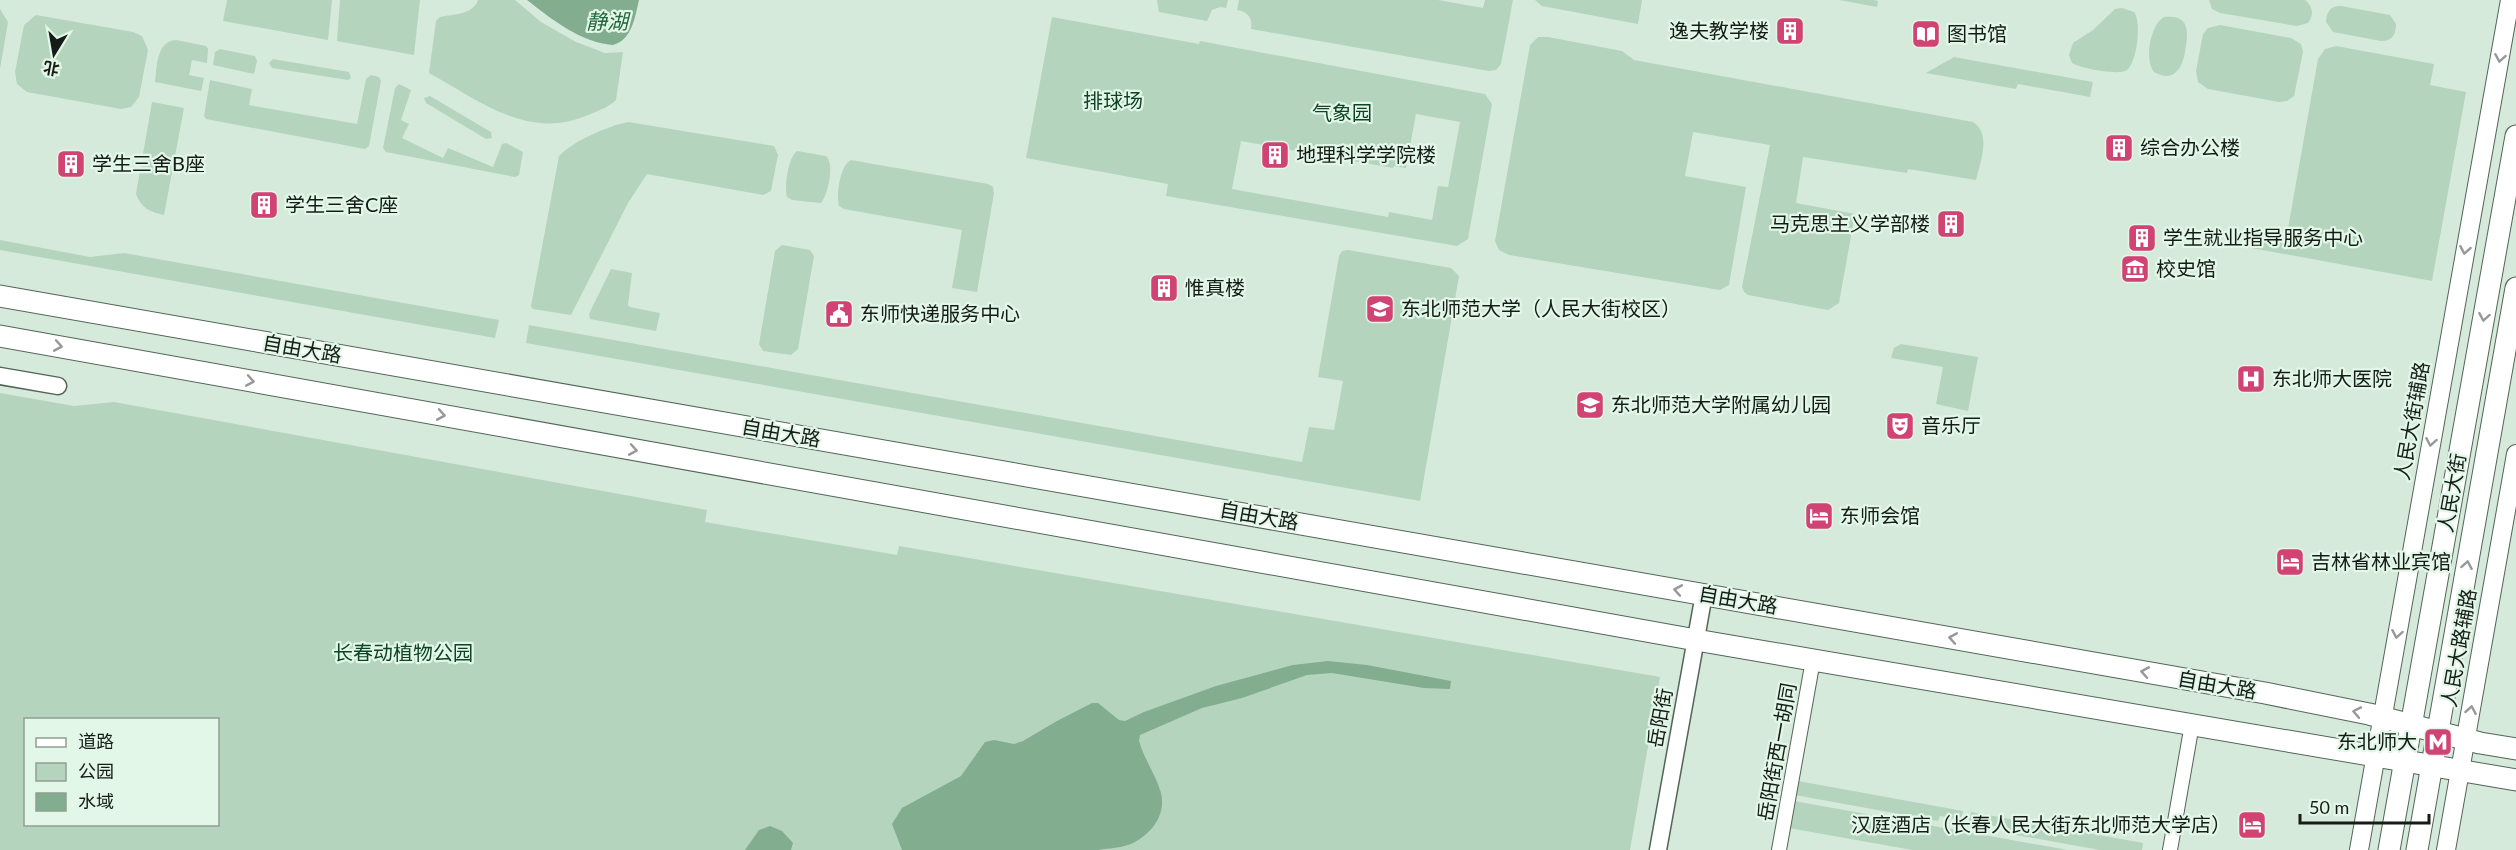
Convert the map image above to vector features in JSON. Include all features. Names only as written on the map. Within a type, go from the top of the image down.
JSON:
[{"type":"main road","name":"人民大街辅路","points":[[2359,850],[2510,0]]},
{"type":"main road","name":"人民大街","points":[[2389,850],[2516,136]]},
{"type":"main road","name":"人民大街","points":[[2417,850],[2516,288]]},
{"type":"main road","name":"自由大路","points":[[0,296],[2253,691],[2382,717],[2465,739],[2516,749]]},
{"type":"main road","name":"自由大路","points":[[0,336],[1696,640],[2516,780]]},
{"type":"main road","name":"人民大路辅路","points":[[2446,850],[2516,454]]},
{"type":"street","points":[[0,376],[58,386]]},
{"type":"street","name":"岳阳街","points":[[1658,850],[1704,594]]},
{"type":"street","name":"岳阳街西一胡同","points":[[1779,850],[1813,660]]},
{"type":"street","points":[[2170,850],[2192,724]]},
{"type":"green space","points":[[227,0],[332,0],[328,40],[223,21]]},
{"type":"green space","points":[[340,0],[420,0],[414,55],[337,41]]},
{"type":"green space","points":[[478,0],[515,0],[541,22],[576,42],[605,53],[623,52],[616,100],[588,115],[566,122],[525,121],[486,105],[429,73],[436,21],[440,17],[472,9]]},
{"type":"green space","points":[[1157,0],[1228,0],[1226,8],[1220,7],[1212,10],[1207,21],[1159,12]]},
{"type":"green space","points":[[1239,0],[1438,0],[1483,8],[1485,0],[1513,0],[1501,64],[1496,70],[1489,71],[1251,29],[1249,16],[1237,10]]},
{"type":"green space","points":[[1535,0],[1642,0],[1638,24],[1542,6]]},
{"type":"green space","points":[[1839,0],[1873,0],[1878,1],[1877,7]]},
{"type":"green space","points":[[2209,0],[2305,0],[2310,5],[2312,14],[2308,23],[2297,26],[2220,13],[2212,9]]},
{"type":"green space","points":[[2341,6],[2390,15],[2396,24],[2394,34],[2391,39],[2381,41],[2333,32],[2326,22],[2327,15],[2332,8]]},
{"type":"green space","points":[[2122,8],[2134,12],[2138,24],[2136,51],[2127,70],[2108,72],[2072,63],[2069,55],[2073,43],[2093,30],[2115,9]]},
{"type":"green space","points":[[0,9],[8,22],[0,69]]},
{"type":"green space","points":[[36,15],[133,32],[142,36],[148,50],[139,97],[131,107],[121,109],[27,92],[17,84],[15,72],[24,25]]},
{"type":"green space","points":[[1052,17],[1199,44],[1200,41],[1485,94],[1492,104],[1468,239],[1457,246],[1166,196],[1168,184],[1026,158]],"holes":[[[1416,114],[1460,122],[1448,187],[1438,186],[1432,220],[1389,212],[1388,217],[1232,189],[1241,141],[1393,168],[1394,166],[1406,168]]]},
{"type":"green space","points":[[2164,17],[2179,19],[2186,26],[2187,32],[2182,64],[2176,72],[2166,76],[2154,72],[2149,59],[2152,35],[2159,21]]},
{"type":"green space","points":[[2220,25],[2291,38],[2301,44],[2303,52],[2294,96],[2287,101],[2279,102],[2208,89],[2198,82],[2196,71],[2203,34],[2208,28]]},
{"type":"green space","points":[[1538,37],[1622,51],[1634,60],[1973,122],[1979,127],[1983,141],[1982,157],[1976,180],[1908,169],[1907,173],[1803,157],[1796,203],[1855,214],[1839,303],[1828,310],[1748,295],[1742,287],[1770,145],[1693,132],[1685,176],[1746,187],[1729,285],[1720,290],[1509,255],[1499,250],[1495,241],[1530,45]]},
{"type":"green space","points":[[176,40],[206,46],[208,49],[207,63],[192,60],[189,75],[204,78],[201,91],[155,82],[161,50],[169,42]]},
{"type":"green space","points":[[2336,46],[2434,64],[2430,85],[2466,92],[2432,281],[2246,247],[2247,232],[2250,228],[2287,234],[2318,59],[2325,49]]},
{"type":"green space","points":[[220,49],[255,56],[257,61],[254,74],[213,65],[215,52]]},
{"type":"green space","points":[[1954,57],[2093,82],[2090,97],[2018,84],[2016,89],[1926,73]]},
{"type":"green space","points":[[273,59],[349,72],[351,78],[348,80],[272,68],[269,63]]},
{"type":"green space","points":[[371,75],[379,77],[381,81],[369,146],[365,149],[206,119],[204,116],[210,80],[252,89],[249,105],[357,124],[366,79]]},
{"type":"green space","points":[[399,84],[411,90],[401,120],[409,124],[402,138],[443,158],[448,148],[493,167],[502,144],[506,143],[523,152],[519,175],[515,177],[386,152],[383,148],[395,88]]},
{"type":"green space","points":[[430,96],[491,132],[492,138],[486,139],[426,103],[424,98]]},
{"type":"green space","points":[[152,102],[184,108],[164,215],[147,209],[136,194]]},
{"type":"green space","points":[[628,122],[774,146],[778,155],[771,191],[763,195],[647,174],[628,203],[571,315],[533,309],[531,306],[559,156],[591,135]]},
{"type":"green space","points":[[797,151],[826,156],[829,160],[830,179],[821,203],[792,200],[787,197],[788,172],[791,160]]},
{"type":"green space","points":[[851,160],[988,184],[993,187],[994,193],[977,292],[952,288],[962,230],[844,209],[839,206],[840,181],[844,168]]},
{"type":"green space","points":[[0,240],[90,257],[124,253],[499,320],[495,338],[0,250]]},
{"type":"green space","points":[[782,245],[810,250],[814,256],[798,349],[791,355],[763,351],[759,344],[775,251]]},
{"type":"green space","points":[[1348,250],[1451,268],[1459,276],[1420,501],[526,343],[529,325],[1302,462],[1309,427],[1334,430],[1343,381],[1318,377],[1339,256],[1342,251]]},
{"type":"green space","points":[[611,269],[632,273],[628,305],[660,313],[656,331],[590,319],[589,314]]},
{"type":"green space","points":[[1901,344],[1978,357],[1968,411],[1936,404],[1943,367],[1891,358],[1894,348]]},
{"type":"green space","name":"长春动植物公园","points":[[0,393],[74,406],[114,402],[707,510],[705,522],[897,555],[899,546],[1660,677],[1630,850],[0,850]]},
{"type":"green space","points":[[1798,781],[1963,811],[1961,820],[1940,816],[1938,821],[1795,795]]},
{"type":"green space","points":[[1794,801],[2068,850],[1912,850],[1789,828]]},
{"type":"green space","points":[[1971,812],[2143,843],[2142,850],[2100,850],[2005,833],[2006,828],[1969,821]]},
{"type":"water","name":"静湖","points":[[527,0],[639,0],[629,33],[613,45],[578,35]]},
{"type":"water","points":[[1328,661],[1367,665],[1451,681],[1450,689],[1424,688],[1332,673],[1307,675],[1242,698],[1202,708],[1140,735],[1141,748],[1161,793],[1162,808],[1152,828],[1141,838],[1126,846],[1098,850],[902,850],[892,824],[902,808],[961,776],[985,742],[994,740],[1014,744],[1023,741],[1092,703],[1098,703],[1119,720],[1125,721],[1216,686],[1293,665]]},
{"type":"water","points":[[770,826],[782,831],[793,843],[791,850],[745,850],[759,830]]},
{"type":"place","name":"逸夫教学楼","points":[[1790,31]]},
{"type":"place","name":"图书馆","points":[[1926,34]]},
{"type":"place","name":"综合办公楼","points":[[2119,148]]},
{"type":"place","name":"地理科学学院楼","points":[[1275,155]]},
{"type":"place","name":"学生三舍B座","points":[[71,164]]},
{"type":"place","name":"学生三舍C座","points":[[264,205]]},
{"type":"place","name":"马克思主义学部楼","points":[[1951,224]]},
{"type":"place","name":"学生就业指导服务中心","points":[[2142,238]]},
{"type":"place","name":"校史馆","points":[[2135,269]]},
{"type":"place","name":"惟真楼","points":[[1164,288]]},
{"type":"place","name":"东北师范大学（人民大街校区）","points":[[1380,309]]},
{"type":"place","name":"东师快递服务中心","points":[[839,314]]},
{"type":"place","name":"东北师大医院","points":[[2251,379]]},
{"type":"place","name":"东北师范大学附属幼儿园","points":[[1590,405]]},
{"type":"place","name":"音乐厅","points":[[1900,426]]},
{"type":"place","name":"东师会馆","points":[[1819,516]]},
{"type":"place","name":"吉林省林业宾馆","points":[[2290,562]]},
{"type":"place","name":"东北师大","points":[[2438,742]]},
{"type":"place","name":"汉庭酒店（长春人民大街东北师范大学店）","points":[[2252,825]]},
{"type":"park label","name":"排球场","points":[[1113,101]]},
{"type":"park label","name":"气象园","points":[[1342,113]]}]
